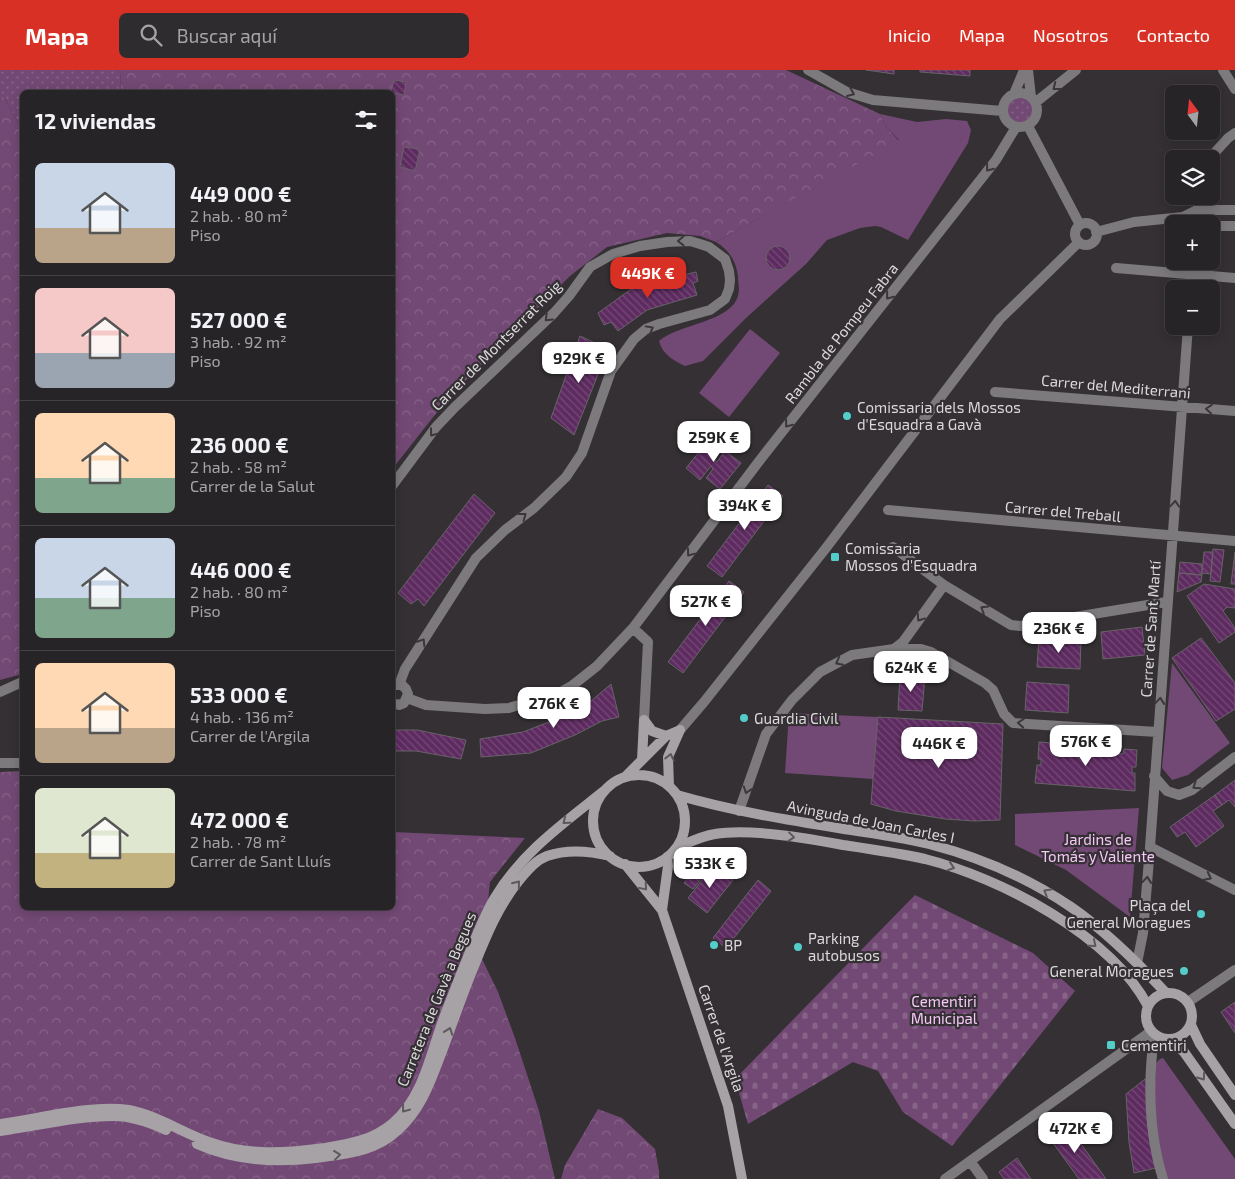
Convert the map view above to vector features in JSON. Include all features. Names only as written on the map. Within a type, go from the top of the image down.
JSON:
[{"type":"main road","points":[[644,720],[652,731],[666,736]]},
{"type":"main road","points":[[642,760],[644,720]]},
{"type":"main road","points":[[625,777],[666,736],[680,730]]},
{"type":"main road","points":[[668,786],[668,758],[680,730]]},
{"type":"main road","points":[[632,775],[648,776],[662,781],[668,786],[677,795],[684,811],[683,833],[676,848],[667,857],[647,866],[625,864],[610,856],[599,844],[593,822],[596,806],[604,791],[612,784],[632,775]]},
{"type":"main road","name":"Carretera de Gavà a Begues","points":[[0,1124],[109,1109],[129,1110],[160,1120],[210,1143],[226,1148],[266,1152],[300,1151],[350,1144],[372,1137],[394,1122],[405,1110],[420,1086],[445,1014],[482,922],[507,879],[545,838],[604,791]]},
{"type":"main road","name":"Avinguda de Joan Carles I","points":[[677,795],[697,802],[739,811],[928,844],[982,861],[1033,884],[1071,907],[1137,963],[1166,993]]},
{"type":"main road","name":"Avinguda de Joan Carles I","points":[[676,848],[714,834],[755,833],[829,842],[924,859],[951,867],[999,885],[1062,921],[1104,953],[1129,978],[1148,1006]]},
{"type":"main road","name":"Carretera de Gavà a Begues","points":[[0,1131],[80,1119],[116,1116],[160,1128],[210,1150],[241,1158],[298,1160],[351,1154],[373,1147],[396,1133],[411,1118],[426,1093],[480,950],[501,907],[514,886],[530,868],[545,857],[573,852],[610,856]]},
{"type":"main road","name":"Carrer de l'Argila","points":[[662,910],[668,866],[667,857]]},
{"type":"main road","name":"Carrer de l'Argila","points":[[625,864],[662,910],[728,1106],[742,1179]]},
{"type":"main road","points":[[1235,1095],[1200,1044],[1191,1024],[1192,1011],[1188,1002],[1180,995],[1166,993],[1153,999],[1148,1006],[1145,1016],[1152,1034],[1171,1040],[1184,1052],[1235,1124]]},
{"type":"main road","points":[[1171,1040],[1184,1034],[1191,1024]]},
{"type":"street","points":[[808,70],[847,92],[873,100],[1002,111]]},
{"type":"street","points":[[1014,94],[1024,70]]},
{"type":"street","points":[[1028,70],[1038,114],[1035,120],[1028,126],[1016,128],[1004,118],[1002,111],[1007,98],[1021,93],[1034,99]]},
{"type":"street","points":[[1034,99],[1076,70]]},
{"type":"street","points":[[1223,70],[1235,89]]},
{"type":"street","points":[[1028,126],[1080,224]]},
{"type":"street","name":"Rambla de Pompeu Fabra","points":[[407,698],[426,705],[485,709],[509,708],[557,694],[573,685],[597,666],[633,628],[760,460],[996,160],[1016,128]]},
{"type":"street","points":[[1217,150],[1235,133]]},
{"type":"street","points":[[1196,215],[1197,205]]},
{"type":"street","points":[[1187,215],[1197,210],[1235,210]]},
{"type":"street","points":[[1096,232],[1134,222],[1165,219]]},
{"type":"street","points":[[1080,224],[1090,224],[1094,227],[1096,238],[1091,244],[1085,245],[1075,238],[1075,232],[1080,224]]},
{"type":"street","points":[[1220,226],[1235,226]]},
{"type":"street","name":"Carrer de Montserrat Roig","points":[[395,482],[436,428],[455,407],[557,309],[590,267],[619,252],[640,246],[668,242],[690,241],[709,247],[725,259],[730,271],[730,280],[725,299],[710,310],[659,324],[646,330],[634,339],[611,371],[582,453],[566,477],[534,508],[505,530],[476,558],[396,685]]},
{"type":"street","points":[[680,730],[831,541],[1000,319],[1079,242]]},
{"type":"street","points":[[1116,268],[1235,278]]},
{"type":"street","points":[[1191,270],[1191,280]]},
{"type":"street","name":"Carrer de Sant Martí","points":[[1137,963],[1143,933],[1150,847],[1166,602],[1187,335]]},
{"type":"street","name":"Carrer del Mediterrani","points":[[995,392],[1235,411]]},
{"type":"street","name":"Carrer del Treball","points":[[888,510],[1234,539]]},
{"type":"street","points":[[893,547],[944,585],[1011,625],[1020,626],[1166,602]]},
{"type":"street","points":[[894,649],[903,642],[944,585]]},
{"type":"street","points":[[633,628],[648,642],[644,720]]},
{"type":"street","points":[[739,811],[766,734],[792,700],[820,672],[852,655],[914,648],[931,652],[985,683],[993,690],[1004,714],[1012,723],[1157,732]]},
{"type":"street","points":[[0,692],[20,683]]},
{"type":"street","points":[[395,703],[402,704],[407,698],[406,689],[396,685]]},
{"type":"street","points":[[1154,776],[1167,791],[1178,795],[1192,790],[1235,757]]},
{"type":"street","points":[[0,763],[20,763]]},
{"type":"street","points":[[1150,847],[1235,890]]},
{"type":"street","points":[[1188,1002],[1235,970]]},
{"type":"street","points":[[944,1179],[1152,1034]]},
{"type":"street","points":[[1152,1034],[1151,1100],[1154,1136],[1163,1179]]},
{"type":"street","points":[[970,1161],[983,1179]]},
{"type":"green space","points":[[0,70],[121,70],[120,90],[20,90],[20,126],[0,90]]},
{"type":"green space","points":[[121,70],[786,70],[880,114],[886,127],[899,141],[716,242],[700,236],[667,233],[607,247],[570,276],[449,397],[395,465],[395,90],[120,90]]},
{"type":"green space","points":[[0,90],[20,126],[20,675],[0,680]]},
{"type":"green space","points":[[1020,97],[1029,101],[1033,110],[1029,119],[1020,123],[1011,119],[1007,110],[1011,101]]},
{"type":"green space","points":[[880,114],[917,122],[946,119],[967,121],[971,130],[968,143],[908,240],[875,226],[860,228],[827,240],[806,264],[746,318],[703,361],[685,366],[669,356],[663,350],[659,341],[678,330],[725,312],[733,305],[738,296],[739,288],[736,265],[728,252],[716,242],[899,140],[886,127]]},
{"type":"green space","points":[[750,329],[780,353],[729,417],[699,393]]},
{"type":"green space","points":[[1172,663],[1230,743],[1188,775],[1172,780],[1162,768]]},
{"type":"green space","points":[[789,713],[878,717],[873,779],[785,773]]},
{"type":"green space","points":[[20,771],[20,910],[395,910],[395,832],[525,838],[490,882],[482,959],[498,992],[515,1038],[539,1111],[555,1179],[0,1179],[0,772]]},
{"type":"green space","name":"Jardins de Tomás y Valiente","points":[[1139,808],[1130,917],[1066,870],[1015,845],[1015,814]]},
{"type":"green space","name":"Cementiri Municipal","points":[[915,895],[1033,953],[1075,991],[952,1146],[903,1112],[878,1071],[853,1062],[748,1124],[735,1079]]},
{"type":"green space","points":[[1163,1058],[1235,1159],[1235,1179],[1167,1179],[1157,1138],[1154,1101],[1156,1063]]},
{"type":"green space","points":[[598,1109],[622,1118],[655,1149],[659,1179],[561,1179],[565,1165]]},
{"type":"building","points":[[866,70],[894,70],[894,74]]},
{"type":"building","points":[[920,70],[970,70],[970,76],[920,72]]},
{"type":"building","points":[[394,80],[406,82],[404,95],[392,90]]},
{"type":"building","points":[[404,147],[420,149],[415,171],[400,167]]},
{"type":"building","points":[[778,246],[786,250],[790,258],[786,266],[778,270],[770,266],[766,258],[770,250]]},
{"type":"building","points":[[696,272],[698,281],[693,283],[697,295],[647,310],[618,331],[611,322],[604,325],[598,313],[634,287]]},
{"type":"building","points":[[580,336],[608,349],[574,435],[551,418]]},
{"type":"building","points":[[713,435],[725,445],[714,459],[717,462],[725,451],[741,463],[720,489],[706,478],[713,469],[711,466],[700,480],[686,468]]},
{"type":"building","points":[[768,485],[783,496],[722,577],[707,566]]},
{"type":"building","points":[[474,494],[495,513],[424,606],[418,599],[411,604],[398,593]]},
{"type":"building","points":[[1213,549],[1224,550],[1220,582],[1210,581]]},
{"type":"building","points":[[1204,552],[1213,552],[1211,574],[1202,573]]},
{"type":"building","points":[[1235,552],[1235,584],[1231,584]]},
{"type":"building","points":[[1180,562],[1202,564],[1202,575],[1179,573]]},
{"type":"building","points":[[1179,573],[1202,575],[1201,582],[1177,592]]},
{"type":"building","points":[[729,581],[744,592],[683,673],[668,662]]},
{"type":"building","points":[[1204,584],[1235,589],[1235,608],[1227,607],[1223,611],[1235,628],[1235,632],[1219,643],[1187,596]]},
{"type":"building","points":[[1142,627],[1145,655],[1103,659],[1101,632]]},
{"type":"building","points":[[1039,638],[1081,641],[1080,669],[1037,667]]},
{"type":"building","points":[[1201,638],[1235,683],[1235,709],[1216,721],[1172,658]]},
{"type":"building","points":[[900,675],[925,676],[922,711],[898,710]]},
{"type":"building","points":[[1027,682],[1069,685],[1068,713],[1025,710]]},
{"type":"building","points":[[611,684],[619,717],[602,721],[575,735],[531,753],[481,757],[480,739],[523,732],[567,715],[591,701]]},
{"type":"building","points":[[878,717],[1003,724],[1000,820],[945,819],[896,811],[871,804]]},
{"type":"building","points":[[395,730],[417,730],[466,740],[461,759],[416,751],[395,751]]},
{"type":"building","points":[[1039,742],[1053,743],[1053,748],[1058,748],[1059,744],[1085,746],[1085,750],[1091,750],[1091,747],[1117,748],[1117,753],[1123,754],[1124,749],[1137,750],[1136,767],[1132,767],[1132,773],[1135,773],[1135,791],[1035,783],[1037,765],[1041,765],[1041,759],[1038,759]]},
{"type":"building","points":[[1235,780],[1235,807],[1229,800],[1222,805],[1215,795]]},
{"type":"building","points":[[1215,795],[1222,805],[1213,811],[1224,826],[1196,847],[1185,832],[1177,837],[1170,827]]},
{"type":"building","points":[[698,864],[707,871],[693,889],[684,883]]},
{"type":"building","points":[[714,865],[733,880],[707,913],[688,898]]},
{"type":"building","points":[[758,880],[771,891],[726,948],[713,938]]},
{"type":"building","points":[[1235,1002],[1235,1033],[1221,1012]]},
{"type":"building","points":[[1149,1076],[1156,1168],[1134,1173],[1129,1142],[1126,1094]]},
{"type":"building","points":[[1066,1123],[1106,1179],[1079,1179],[1048,1136]]},
{"type":"building","points":[[1017,1158],[1031,1179],[1004,1179],[999,1172]]},
{"type":"place","name":"Comissaria dels Mossos d'Esquadra a Gavà","points":[[847,416]]},
{"type":"place","name":"Comissaria Mossos d'Esquadra","points":[[835,557]]},
{"type":"place","name":"Guardia Civil","points":[[744,718]]},
{"type":"place","name":"Plaça del General Moragues","points":[[1201,914]]},
{"type":"place","name":"BP","points":[[714,945]]},
{"type":"place","name":"Parking autobusos","points":[[798,947]]},
{"type":"place","name":"General Moragues","points":[[1184,971]]},
{"type":"place","name":"Cementiri","points":[[1111,1045]]}]
